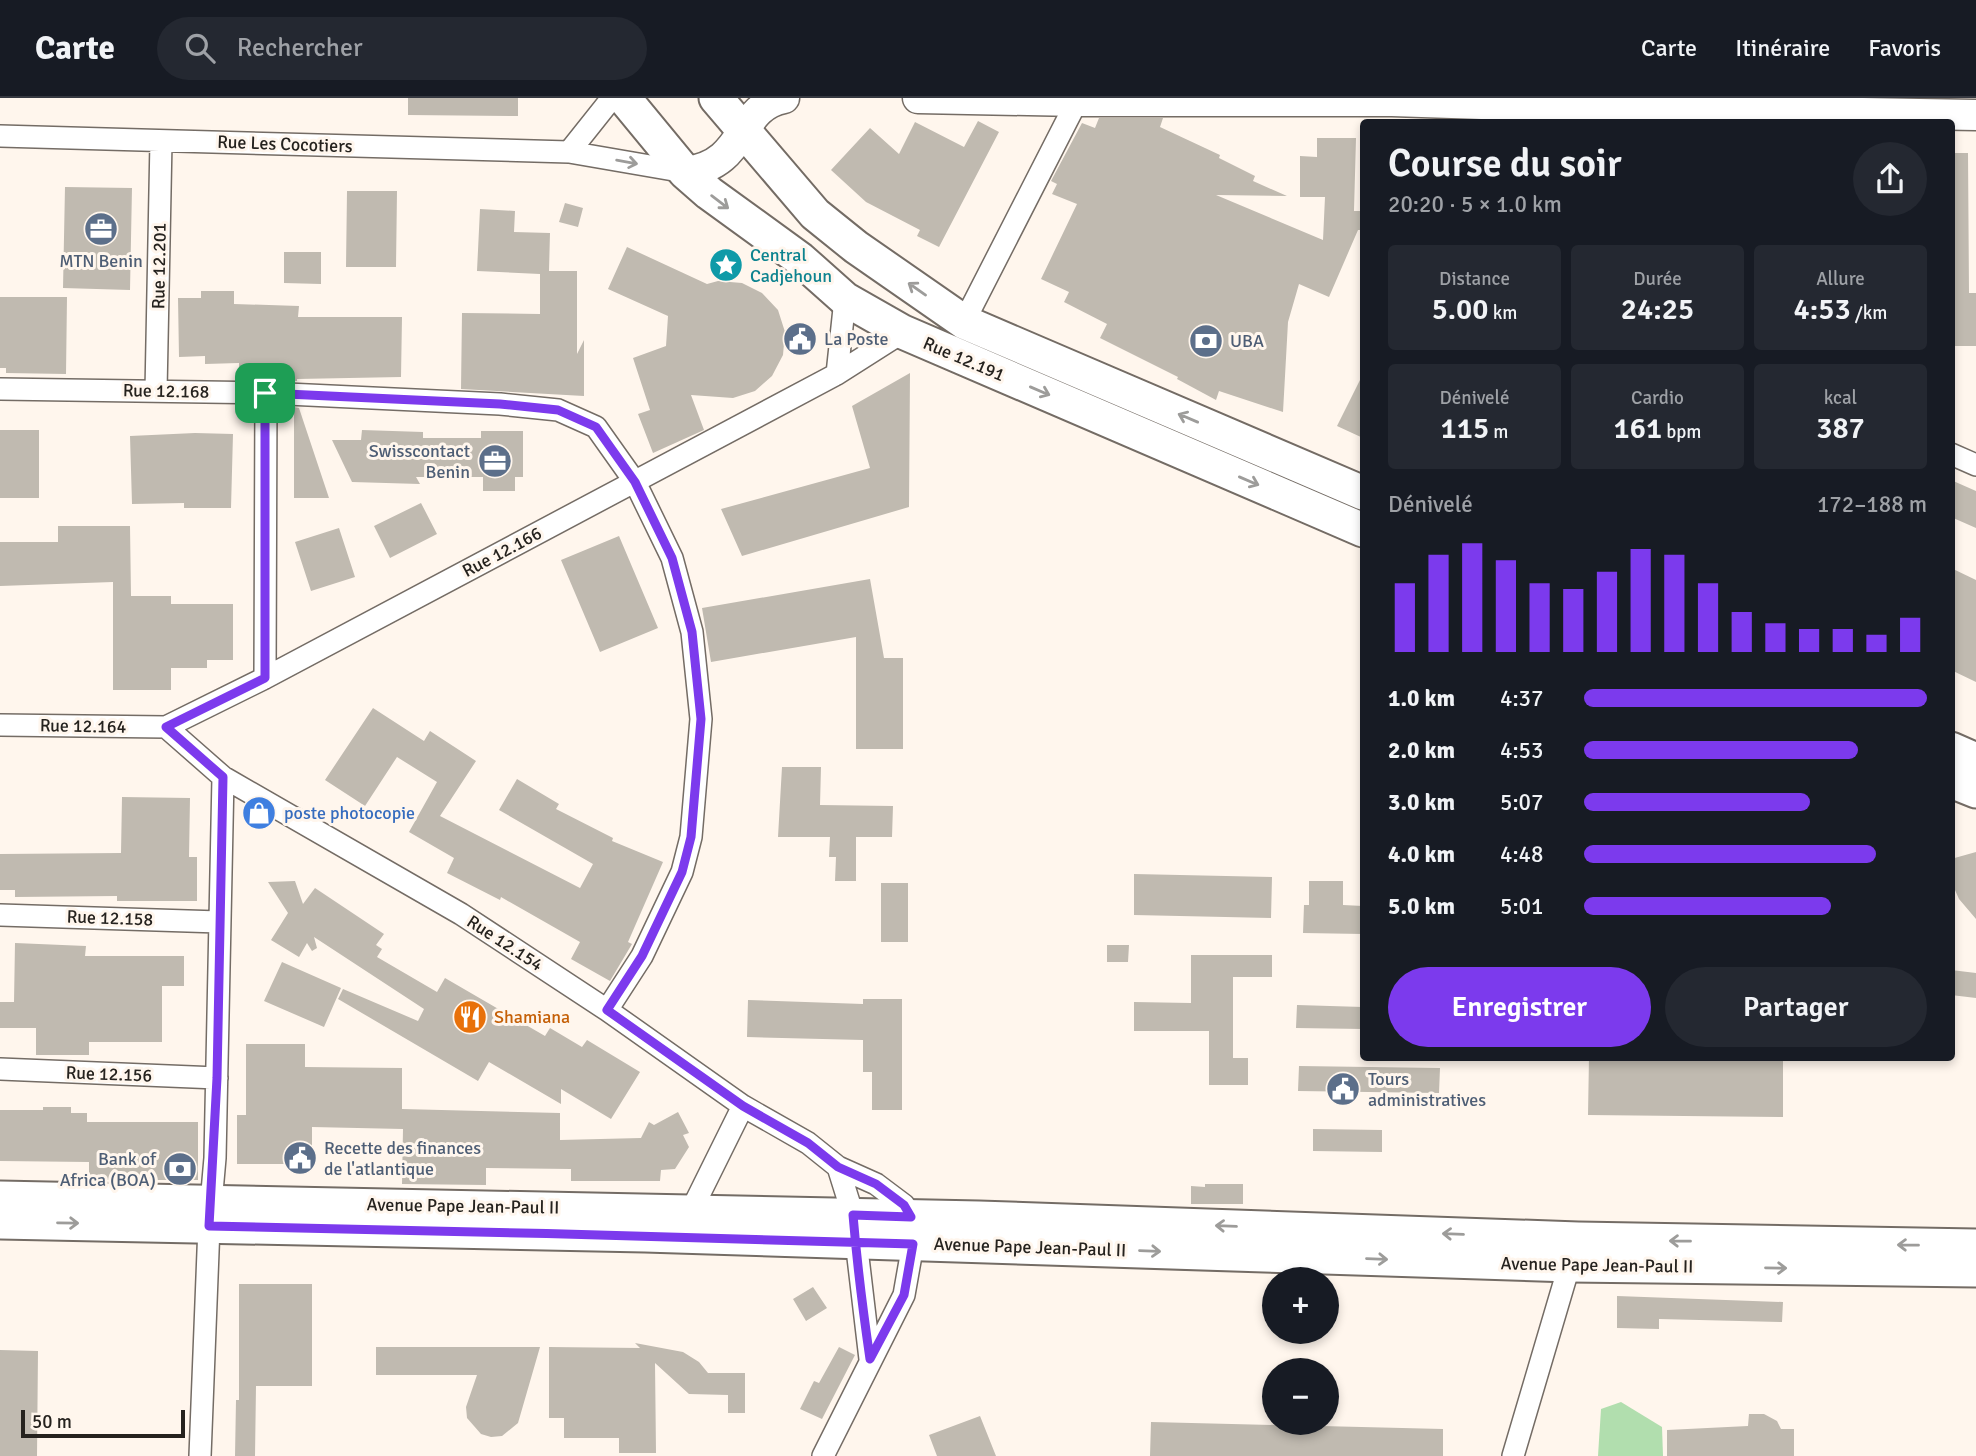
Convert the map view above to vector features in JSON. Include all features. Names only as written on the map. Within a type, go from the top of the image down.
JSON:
[{"type":"main road","name":"Rue 12.191","points":[[624,98],[685,172],[709,193],[800,259],[845,299],[903,332],[1360,529]]},
{"type":"main road","name":"Rue 12.191","points":[[716,98],[815,214],[856,247],[964,322],[1360,492]]},
{"type":"main road","points":[[1955,751],[1976,760]]},
{"type":"main road","points":[[1955,783],[1976,791]]},
{"type":"main road","name":"Avenue Pape Jean-Paul II","points":[[0,1198],[210,1213],[854,1229],[1574,1252],[1976,1270]]},
{"type":"main road","name":"Avenue Pape Jean-Paul II","points":[[0,1222],[210,1213],[691,1211],[854,1229]]},
{"type":"main road","name":"Avenue Pape Jean-Paul II","points":[[1574,1252],[1976,1246]]},
{"type":"street","points":[[569,152],[612,98]]},
{"type":"street","points":[[685,172],[701,170],[717,163],[733,149],[743,129],[761,109],[784,98]]},
{"type":"street","points":[[918,98],[1391,101],[1636,110],[1976,115]]},
{"type":"street","points":[[964,322],[1077,101]]},
{"type":"street","name":"Rue Les Cocotiers","points":[[0,136],[569,152],[685,172]]},
{"type":"street","name":"Rue 12.201","points":[[156,391],[161,141]]},
{"type":"street","points":[[837,374],[845,299]]},
{"type":"street","name":"Rue 12.166","points":[[166,727],[265,678],[837,374],[903,332]]},
{"type":"street","name":"Rue 12.168","points":[[0,389],[265,393],[500,404],[558,410],[596,427],[635,482],[672,558],[692,632],[701,719],[691,837],[682,872],[642,956],[607,1010]]},
{"type":"street","points":[[265,393],[265,678]]},
{"type":"street","points":[[1955,456],[1976,466]]},
{"type":"street","name":"Rue 12.164","points":[[0,724],[166,727]]},
{"type":"street","name":"Rue 12.154","points":[[166,727],[223,777],[461,914],[607,1010],[743,1106],[808,1143],[838,1167],[876,1184],[904,1205],[912,1231]]},
{"type":"street","points":[[200,1456],[217,1078],[223,777]]},
{"type":"street","name":"Rue 12.158","points":[[0,915],[219,922]]},
{"type":"street","name":"Rue 12.156","points":[[0,1069],[217,1078]]},
{"type":"street","points":[[691,1211],[743,1106]]},
{"type":"street","points":[[838,1167],[854,1229],[870,1359]]},
{"type":"street","points":[[823,1456],[904,1295],[912,1231]]},
{"type":"street","points":[[1513,1456],[1574,1252]]},
{"type":"green space","points":[[1621,1402],[1662,1427],[1663,1456],[1598,1456],[1601,1409]]},
{"type":"building","points":[[408,98],[518,98],[518,116],[408,115]]},
{"type":"building","points":[[1099,118],[1163,118],[1160,127],[1220,155],[1219,158],[1255,176],[1253,181],[1287,196],[1216,195],[1323,240],[1325,197],[1300,197],[1300,156],[1317,157],[1317,138],[1356,138],[1354,211],[1360,211],[1360,230],[1329,297],[1299,284],[1288,322],[1283,412],[1219,391],[1216,400],[1177,379],[1178,377],[1100,338],[1107,324],[1064,302],[1069,292],[1041,279],[1077,204],[1052,194],[1057,184],[1051,181],[1082,123],[1095,128]]},
{"type":"building","points":[[978,121],[999,132],[939,247],[917,236],[920,230],[866,202],[831,170],[870,128],[899,154],[915,122],[964,147]]},
{"type":"building","points":[[1955,153],[1968,153],[1969,293],[1976,293],[1976,346],[1955,346]]},
{"type":"building","points":[[65,187],[132,188],[130,290],[63,288]]},
{"type":"building","points":[[347,191],[397,191],[396,267],[346,267]]},
{"type":"building","points":[[565,203],[583,208],[578,227],[559,222]]},
{"type":"building","points":[[480,209],[515,211],[514,232],[550,233],[549,271],[577,271],[577,354],[584,340],[584,396],[461,389],[462,313],[540,314],[540,274],[477,271]]},
{"type":"building","points":[[627,247],[707,284],[718,281],[742,283],[762,293],[778,310],[785,332],[783,355],[772,376],[755,391],[733,398],[691,395],[704,430],[653,453],[638,414],[650,410],[633,358],[666,346],[668,316],[608,289]]},
{"type":"building","points":[[284,252],[321,252],[321,284],[284,283]]},
{"type":"building","points":[[201,291],[234,291],[234,304],[299,306],[298,317],[402,317],[401,377],[297,381],[239,379],[239,363],[205,364],[205,356],[179,357],[178,298],[201,298]]},
{"type":"building","points":[[0,297],[67,297],[66,374],[6,373],[6,368],[0,368]]},
{"type":"building","points":[[910,373],[909,507],[742,556],[721,509],[870,468],[852,406]]},
{"type":"building","points":[[1360,380],[1360,437],[1337,426]]},
{"type":"building","points":[[294,407],[299,408],[329,498],[294,498]]},
{"type":"building","points":[[0,430],[39,430],[39,498],[0,498]]},
{"type":"building","points":[[362,430],[423,432],[423,438],[481,438],[481,431],[523,431],[523,477],[515,477],[515,491],[483,491],[483,477],[416,477],[420,484],[352,482],[332,440],[361,440]]},
{"type":"building","points":[[233,434],[231,508],[184,508],[184,503],[132,504],[130,436]]},
{"type":"building","points":[[1955,482],[1976,491],[1976,528],[1955,519]]},
{"type":"building","points":[[421,503],[437,534],[390,558],[374,526]]},
{"type":"building","points":[[58,526],[130,526],[131,596],[171,596],[171,604],[233,604],[233,660],[207,660],[207,668],[171,668],[171,690],[113,690],[113,582],[0,586],[0,542],[58,542]]},
{"type":"building","points":[[339,528],[355,577],[311,591],[295,542]]},
{"type":"building","points":[[619,536],[658,628],[600,652],[561,560]]},
{"type":"building","points":[[1955,570],[1976,580],[1976,682],[1955,672]]},
{"type":"building","points":[[870,579],[884,658],[903,658],[903,749],[856,749],[856,637],[711,662],[702,608]]},
{"type":"building","points":[[373,708],[424,741],[430,731],[476,761],[440,816],[580,888],[593,864],[499,810],[517,779],[559,804],[556,809],[613,838],[612,841],[663,862],[628,942],[632,944],[610,981],[571,959],[580,942],[501,897],[500,900],[447,873],[454,858],[409,832],[437,782],[397,757],[365,806],[325,780]]},
{"type":"building","points":[[782,767],[821,767],[820,805],[893,806],[892,837],[856,837],[856,881],[835,881],[836,857],[829,857],[830,837],[778,837]]},
{"type":"building","points":[[122,797],[190,798],[189,857],[197,857],[197,901],[117,901],[117,896],[15,897],[15,890],[0,890],[0,854],[121,853]]},
{"type":"building","points":[[1976,852],[1976,919],[1955,890],[1955,858]]},
{"type":"building","points":[[1134,874],[1272,877],[1271,918],[1134,915]]},
{"type":"building","points":[[295,881],[303,904],[315,888],[384,934],[376,945],[382,949],[377,957],[437,992],[445,978],[545,1036],[550,1028],[582,1047],[587,1040],[640,1072],[611,1119],[561,1089],[561,1104],[489,1062],[478,1081],[338,999],[343,989],[418,1021],[424,1009],[314,937],[317,948],[312,951],[307,943],[299,957],[271,940],[288,913],[268,882]]},
{"type":"building","points":[[1309,881],[1343,881],[1343,905],[1360,906],[1360,934],[1303,933],[1304,905],[1309,905]]},
{"type":"building","points":[[881,883],[908,883],[908,942],[881,942]]},
{"type":"building","points":[[15,943],[86,946],[85,956],[184,956],[184,986],[162,986],[162,1042],[89,1042],[89,1055],[36,1055],[36,1028],[0,1028],[0,1002],[14,1002]]},
{"type":"building","points":[[1107,945],[1129,945],[1128,962],[1107,962]]},
{"type":"building","points":[[1191,955],[1272,955],[1272,977],[1233,977],[1233,1058],[1248,1058],[1248,1085],[1209,1085],[1209,1031],[1134,1031],[1134,1002],[1191,1003]]},
{"type":"building","points":[[282,962],[341,988],[324,1027],[264,1001]]},
{"type":"building","points":[[1955,970],[1976,973],[1976,998],[1955,995]]},
{"type":"building","points":[[863,999],[902,999],[902,1110],[872,1110],[872,1072],[863,1072],[863,1040],[747,1037],[748,1000],[863,1004]]},
{"type":"building","points":[[1297,1005],[1360,1007],[1360,1029],[1296,1028]]},
{"type":"building","points":[[246,1044],[305,1044],[305,1067],[402,1068],[402,1109],[560,1113],[560,1140],[641,1138],[649,1122],[654,1125],[678,1112],[689,1133],[683,1135],[689,1147],[675,1169],[661,1170],[660,1181],[571,1181],[571,1169],[486,1168],[486,1185],[402,1184],[403,1129],[312,1127],[312,1164],[237,1164],[237,1115],[246,1115]]},
{"type":"building","points":[[1589,1061],[1783,1061],[1783,1117],[1588,1115]]},
{"type":"building","points":[[1299,1066],[1440,1068],[1439,1093],[1298,1091]]},
{"type":"building","points":[[43,1107],[71,1107],[71,1113],[87,1113],[87,1122],[198,1122],[198,1180],[89,1180],[89,1162],[0,1161],[0,1110],[43,1110]]},
{"type":"building","points":[[1313,1129],[1382,1130],[1382,1152],[1313,1151]]},
{"type":"building","points":[[1205,1184],[1243,1184],[1243,1204],[1191,1204],[1191,1186],[1205,1187]]},
{"type":"building","points":[[239,1284],[312,1284],[312,1386],[256,1386],[255,1456],[235,1456],[236,1400],[239,1400]]},
{"type":"building","points":[[813,1287],[827,1308],[806,1321],[793,1299]]},
{"type":"building","points":[[1617,1296],[1783,1302],[1782,1322],[1659,1319],[1659,1329],[1617,1328]]},
{"type":"building","points":[[635,1343],[683,1352],[699,1362],[708,1373],[745,1373],[745,1413],[728,1413],[728,1395],[689,1394],[655,1363],[656,1453],[619,1453],[619,1438],[564,1438],[564,1418],[549,1418],[549,1347],[640,1348]]},
{"type":"building","points":[[376,1347],[540,1347],[518,1423],[502,1436],[491,1437],[481,1434],[467,1418],[466,1407],[477,1375],[376,1375]]},
{"type":"building","points":[[839,1347],[855,1355],[822,1419],[800,1409],[814,1381],[819,1383]]},
{"type":"building","points":[[0,1350],[38,1351],[37,1456],[0,1456]]},
{"type":"building","points":[[1749,1414],[1764,1414],[1777,1421],[1781,1429],[1794,1429],[1794,1456],[1667,1456],[1667,1430],[1748,1426]]},
{"type":"building","points":[[980,1416],[996,1456],[937,1456],[929,1435]]},
{"type":"building","points":[[1151,1422],[1262,1425],[1262,1435],[1339,1435],[1339,1427],[1443,1429],[1443,1456],[1150,1456]]},
{"type":"place","name":"MTN Benin","points":[[101,229]]},
{"type":"place","name":"Central Cadjehoun","points":[[726,265]]},
{"type":"place","name":"La Poste","points":[[800,339]]},
{"type":"place","name":"UBA","points":[[1206,341]]},
{"type":"place","name":"Swisscontact Benin","points":[[495,461]]},
{"type":"place","name":"poste photocopie","points":[[259,813]]},
{"type":"place","name":"Shamiana","points":[[470,1017]]},
{"type":"place","name":"Tours administratives","points":[[1343,1089]]},
{"type":"place","name":"Recette des finances de l'atlantique","points":[[300,1158]]},
{"type":"place","name":"Bank of Africa (BOA)","points":[[180,1169]]},
{"type":"route","points":[[265,393],[265,678],[166,727],[223,777],[215,1158],[209,1226],[645,1235],[782,1240],[855,1242],[913,1244],[904,1295],[870,1359],[862,1303],[855,1242],[853,1215],[911,1217],[904,1205],[876,1184],[838,1167],[808,1143],[743,1106],[607,1010],[642,956],[682,872],[691,837],[701,719],[692,632],[672,558],[635,482],[596,427],[558,410],[500,404],[265,393]]}]
